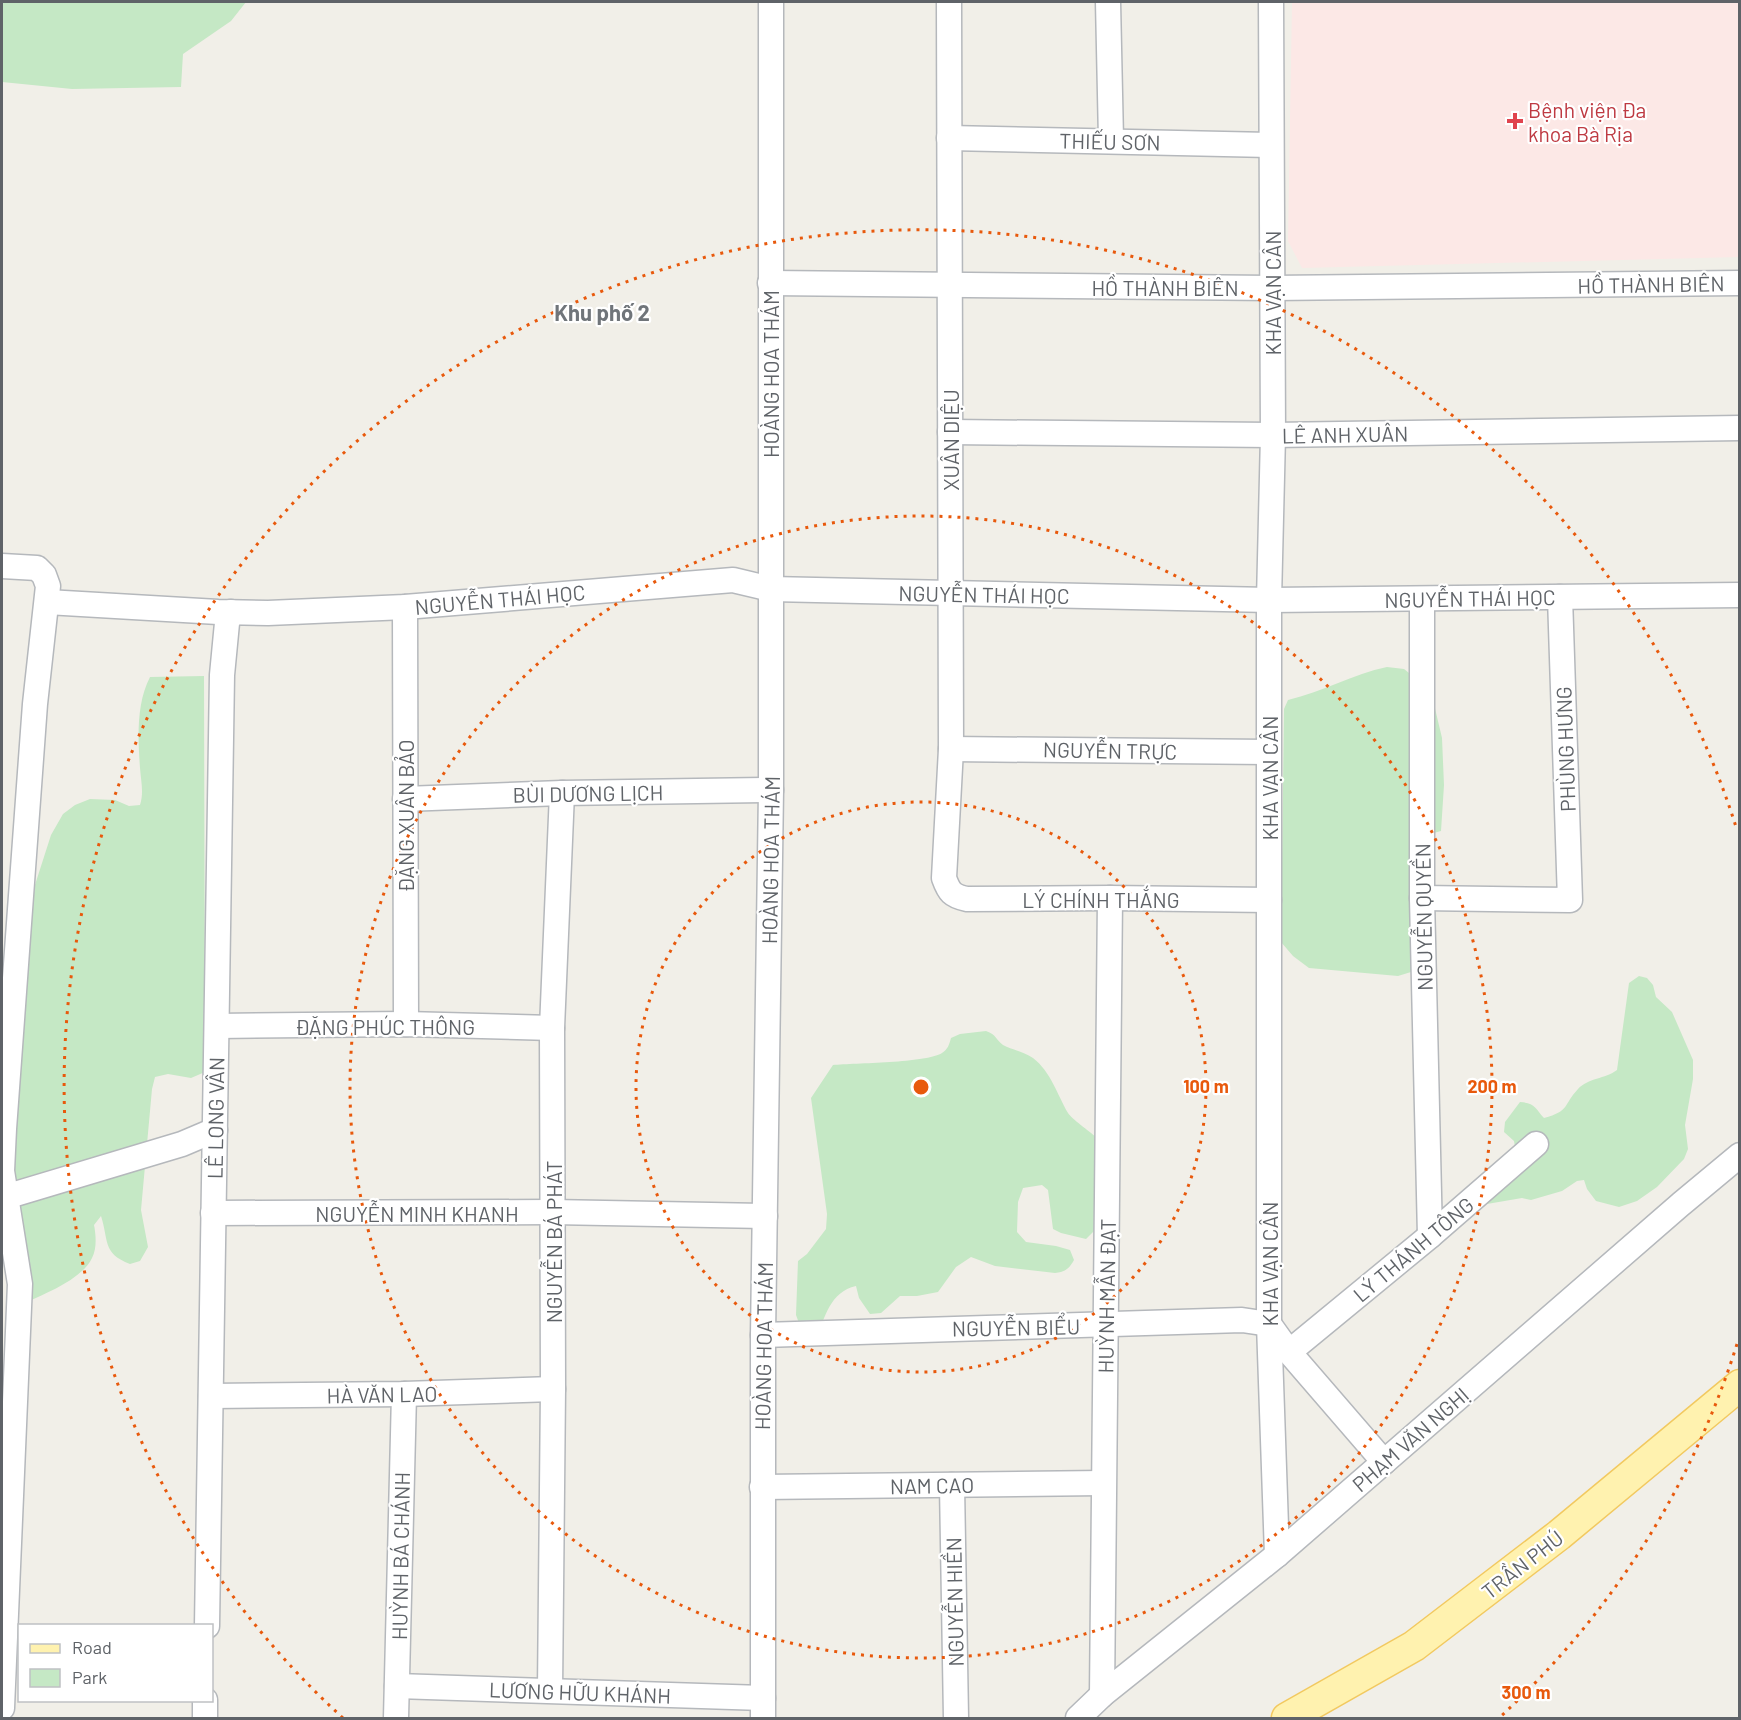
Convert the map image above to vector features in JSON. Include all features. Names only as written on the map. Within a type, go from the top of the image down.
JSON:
[{"type":"main road","name":"TRẦN PHÚ","points":[[1287,1719],[1414,1646],[1559,1535],[1740,1385]]},
{"type":"street","name":"HOÀNG HOA THÁM","points":[[763,1708],[763,1335],[771,790],[771,2]]},
{"type":"street","name":"XUÂN DIỆU","points":[[944,878],[951,748],[949,2]]},
{"type":"street","points":[[1108,2],[1111,140]]},
{"type":"street","name":"KHA VẠN CÂN","points":[[1271,2],[1273,435],[1269,600],[1269,1324],[1277,1556]]},
{"type":"street","name":"THIẾU SƠN","points":[[950,138],[1270,145]]},
{"type":"street","name":"HỒ THÀNH BIÊN","points":[[770,283],[1272,288],[1740,283]]},
{"type":"street","name":"LÊ ANH XUÂN","points":[[950,432],[1273,435],[1740,428]]},
{"type":"street","points":[[2,566],[37,568],[44,575],[48,586],[35,704],[2,1171],[4,1198],[20,1284],[2,1708]]},
{"type":"street","name":"NGUYỄN THÁI HỌC","points":[[47,602],[268,613],[405,607],[733,580],[771,589],[1269,600],[1740,595]]},
{"type":"street","name":"PHÙNG HƯNG","points":[[1422,898],[1570,900],[1560,597]]},
{"type":"street","name":"NGUYỄN QUYỀN","points":[[1422,599],[1422,898],[1430,1236]]},
{"type":"street","name":"ĐẶNG XUÂN BẢO","points":[[405,607],[406,1024]]},
{"type":"street","name":"LÊ LONG VÂN","points":[[207,1624],[222,675],[227,623],[231,612]]},
{"type":"street","name":"NGUYỄN TRỰC","points":[[951,748],[1269,752]]},
{"type":"street","name":"BÙI DƯƠNG LỊCH","points":[[405,799],[562,793],[771,790]]},
{"type":"street","name":"NGUYỄN BÁ PHÁT","points":[[550,1690],[553,1389],[552,1028],[562,793]]},
{"type":"street","name":"LÝ CHÍNH THẮNG","points":[[944,878],[954,897],[967,899],[1269,900]]},
{"type":"street","name":"HUỲNH MẪN ĐẠT","points":[[1102,1695],[1110,898]]},
{"type":"street","name":"ĐẶNG PHÚC THÔNG","points":[[217,1026],[406,1024],[552,1028]]},
{"type":"street","points":[[4,1198],[182,1144],[215,1130]]},
{"type":"street","name":"LÝ THÁNH TÔNG","points":[[1289,1352],[1430,1236],[1536,1144]]},
{"type":"street","name":"PHẠM VĂN NGHỊ","points":[[1078,1719],[1102,1695],[1277,1556],[1740,1155]]},
{"type":"street","name":"NGUYỄN MINH KHANH","points":[[213,1213],[552,1212],[765,1216]]},
{"type":"street","name":"NGUYỄN BIỂU","points":[[763,1335],[1242,1320],[1269,1324]]},
{"type":"street","points":[[1269,1324],[1289,1352],[1384,1461]]},
{"type":"street","name":"HÀ VĂN LAO","points":[[211,1396],[404,1394],[553,1389]]},
{"type":"street","name":"HUỲNH BÁ CHÁNH","points":[[396,1719],[404,1394]]},
{"type":"street","name":"NAM CAO","points":[[762,1487],[1103,1483]]},
{"type":"street","name":"NGUYỄN HIỀN","points":[[952,1485],[956,1719]]},
{"type":"street","name":"LƯƠNG HỮU KHÁNH","points":[[397,1686],[550,1690],[763,1708]]},
{"type":"street","points":[[205,1702],[205,1719]]},
{"type":"shaded area","name":"Bệnh viện Đa khoa Bà Rịa","points":[[1292,2],[1739,2],[1739,257],[1302,268],[1288,241]]},
{"type":"green space","points":[[2,2],[246,2],[231,21],[183,54],[181,87],[72,89],[2,82]]},
{"type":"green space","points":[[1387,667],[1404,669],[1429,689],[1442,738],[1444,785],[1441,831],[1412,839],[1418,959],[1411,972],[1398,976],[1309,968],[1293,956],[1281,942],[1284,709],[1288,700]]},
{"type":"green space","points":[[204,676],[205,1072],[191,1078],[168,1074],[155,1077],[141,1210],[148,1247],[140,1261],[130,1264],[111,1251],[101,1216],[94,1225],[95,1250],[87,1265],[64,1284],[29,1301],[2,1198],[34,888],[51,835],[63,814],[75,805],[90,799],[115,800],[129,806],[140,805],[142,791],[139,722],[142,699],[150,677]]},
{"type":"green space","points":[[1639,976],[1647,978],[1653,985],[1656,997],[1672,1012],[1693,1060],[1693,1079],[1685,1125],[1688,1149],[1684,1159],[1657,1187],[1637,1201],[1619,1207],[1596,1201],[1587,1189],[1584,1180],[1577,1181],[1562,1191],[1531,1200],[1522,1198],[1487,1204],[1476,1185],[1515,1147],[1514,1141],[1504,1132],[1505,1122],[1520,1102],[1532,1105],[1544,1118],[1562,1110],[1582,1085],[1617,1070],[1629,983]]},
{"type":"green space","points":[[986,1031],[1003,1045],[1033,1058],[1049,1077],[1068,1113],[1096,1137],[1095,1230],[1086,1239],[1053,1229],[1048,1190],[1042,1185],[1023,1188],[1018,1202],[1017,1232],[1026,1242],[1070,1250],[1074,1260],[1066,1270],[1055,1273],[995,1266],[971,1257],[956,1267],[938,1292],[900,1296],[881,1313],[870,1314],[859,1298],[856,1286],[847,1289],[834,1300],[816,1339],[806,1342],[796,1315],[798,1261],[807,1254],[826,1229],[827,1214],[811,1098],[833,1065],[921,1059],[942,1053],[949,1045],[951,1038],[960,1034]]},
{"type":"place","name":"Bệnh viện Đa khoa Bà Rịa","points":[[1515,121]]},
{"type":"district","name":"Khu phố 2","points":[[602,312]]}]
